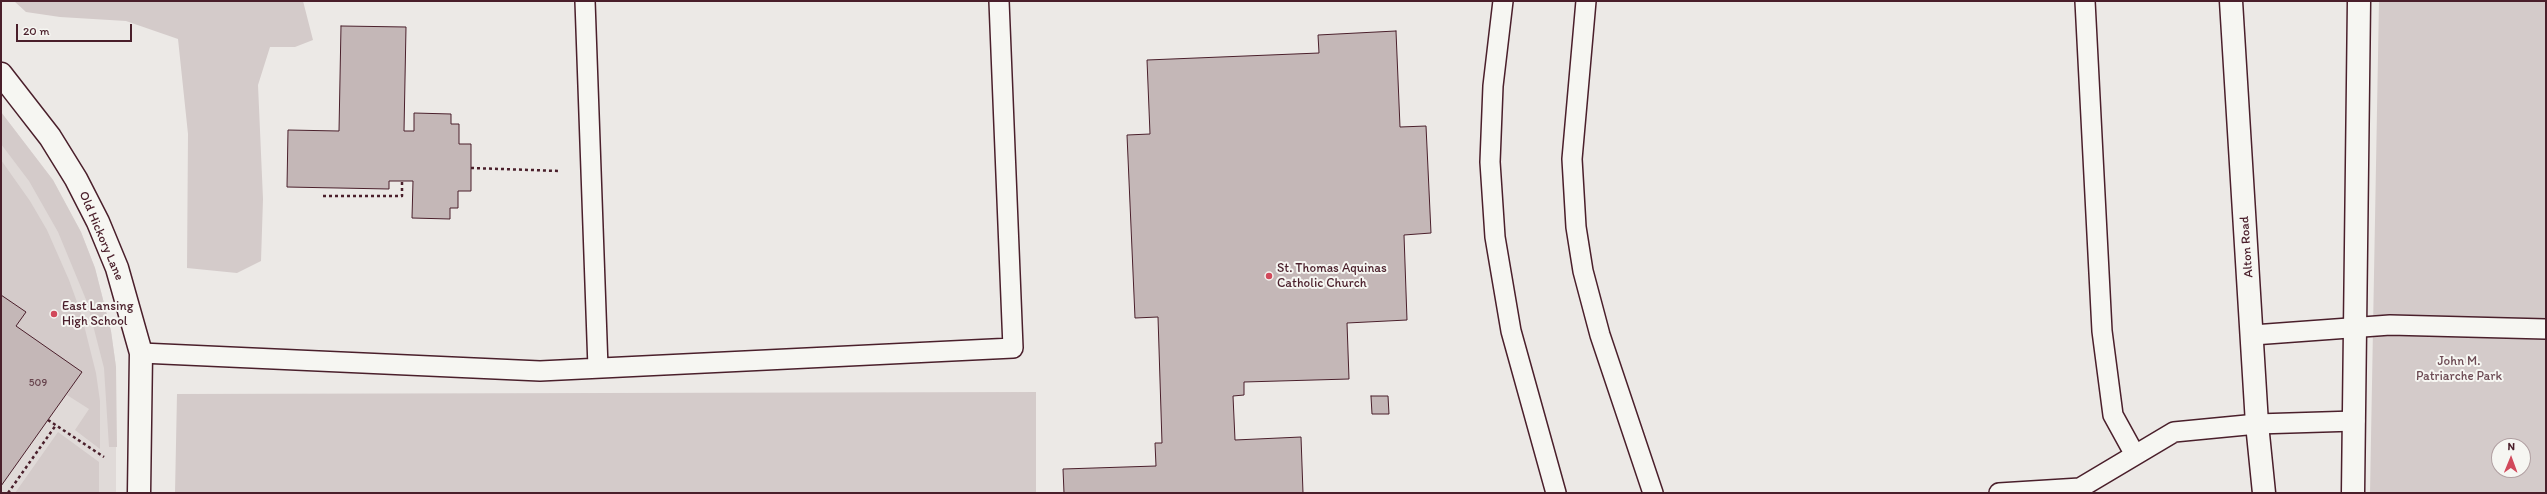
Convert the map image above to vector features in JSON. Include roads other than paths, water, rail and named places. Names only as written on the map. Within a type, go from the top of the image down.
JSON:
[{"type":"street","name":"Alton Road","points":[[2231,1],[2253,335],[2257,424],[2264,493]]},
{"type":"street","points":[[2353,493],[2359,1]]},
{"type":"street","name":"Old Hickory Lane","points":[[1,74],[50,137],[76,179],[98,222],[117,268],[141,353],[139,493]]},
{"type":"lane","points":[[584,1],[598,368]]},
{"type":"lane","points":[[141,353],[540,371],[1013,348],[999,1]]},
{"type":"lane","points":[[1503,1],[1493,86],[1490,162],[1495,237],[1511,331],[1556,493]]},
{"type":"lane","points":[[1586,1],[1572,159],[1576,227],[1583,271],[1600,335],[1653,493]]},
{"type":"lane","points":[[2085,1],[2102,331],[2113,415],[2135,455]]},
{"type":"lane","points":[[2253,335],[2390,325],[2546,329]]},
{"type":"lane","points":[[1999,493],[2080,488],[2174,432],[2257,424],[2355,421]]},
{"type":"place","name":"St. Thomas Aquinas Catholic Church","points":[[1269,276]]},
{"type":"place","name":"East Lansing High School","points":[[54,314]]},
{"type":"park label","name":"John M. Patriarche Park","points":[[2459,370]]}]
